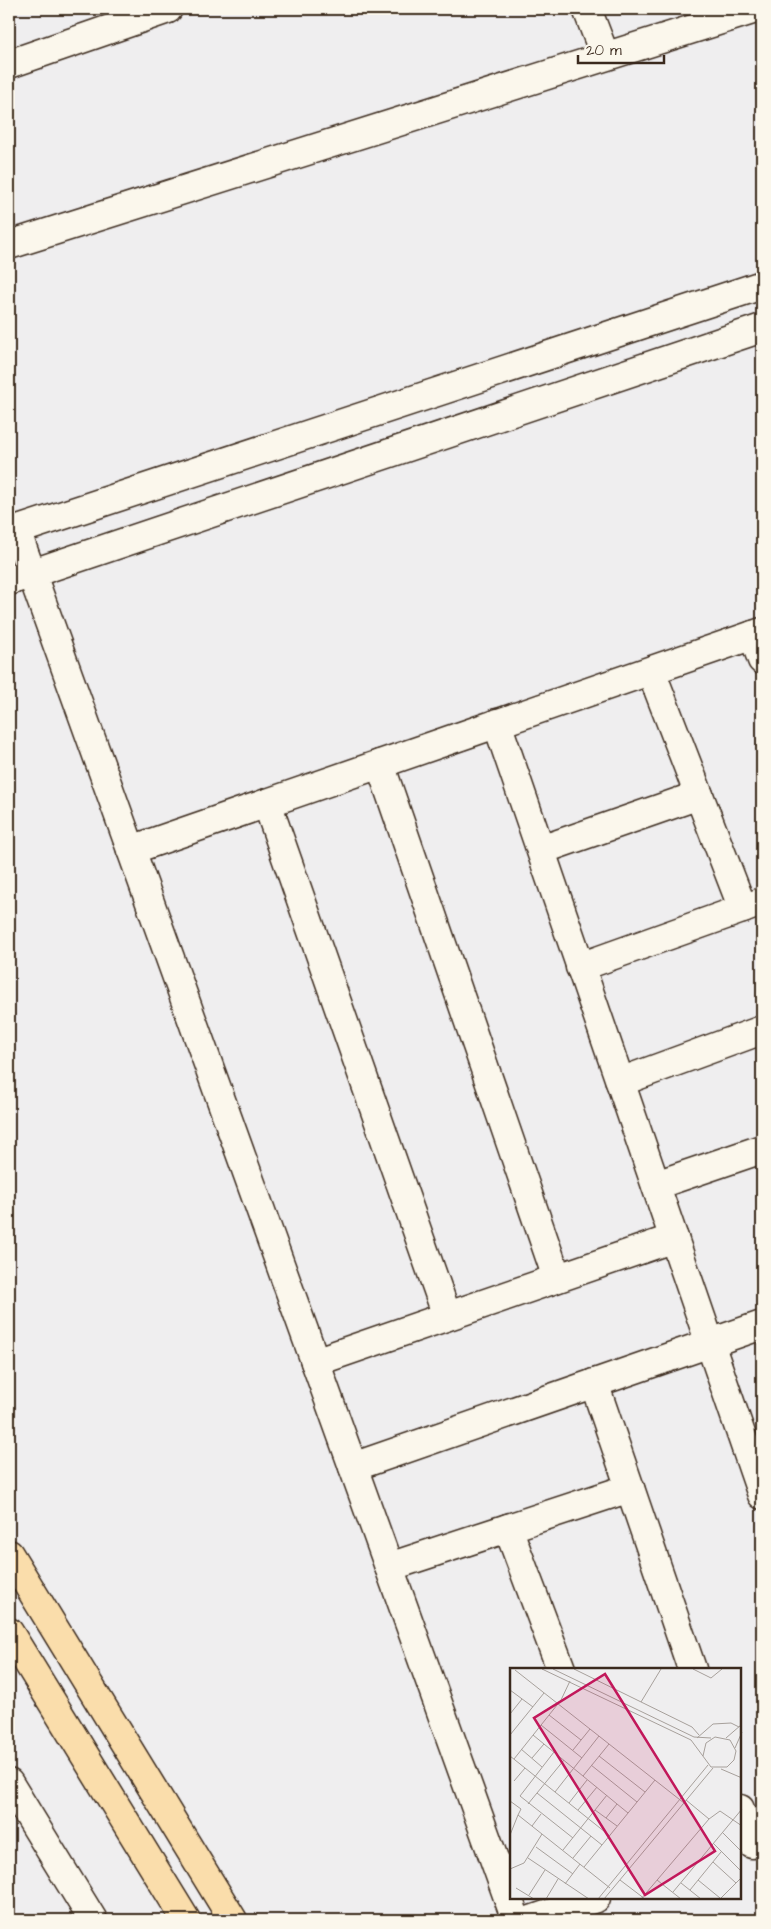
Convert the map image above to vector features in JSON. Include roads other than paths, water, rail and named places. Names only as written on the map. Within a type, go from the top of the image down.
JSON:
[{"type":"main road","points":[[9,1554],[233,1920]]},
{"type":"main road","points":[[9,1632],[186,1920]]},
{"type":"street","points":[[9,64],[168,9]]},
{"type":"street","points":[[587,9],[605,56]]},
{"type":"street","points":[[9,245],[756,9]]},
{"type":"street","points":[[516,1920],[130,850],[20,577],[12,531],[762,285]]},
{"type":"street","points":[[20,577],[762,328]]},
{"type":"street","points":[[130,850],[651,671],[759,643]]},
{"type":"street","points":[[580,967],[752,906],[699,795],[651,671]]},
{"type":"street","points":[[497,724],[710,1343],[755,1452],[762,1495]]},
{"type":"street","points":[[380,764],[557,1278]]},
{"type":"street","points":[[541,850],[699,795]]},
{"type":"street","points":[[267,803],[448,1316]]},
{"type":"street","points":[[620,1082],[762,1030]]},
{"type":"street","points":[[656,1185],[762,1149]]},
{"type":"street","points":[[315,1362],[674,1238]]},
{"type":"street","points":[[353,1467],[762,1325]]},
{"type":"street","points":[[594,1383],[692,1668]]},
{"type":"street","points":[[389,1567],[630,1488]]},
{"type":"street","points":[[508,1528],[561,1668]]},
{"type":"street","points":[[9,1783],[93,1920]]},
{"type":"street","points":[[741,1812],[751,1844]]},
{"type":"street","points":[[531,1920],[593,1899]]}]
